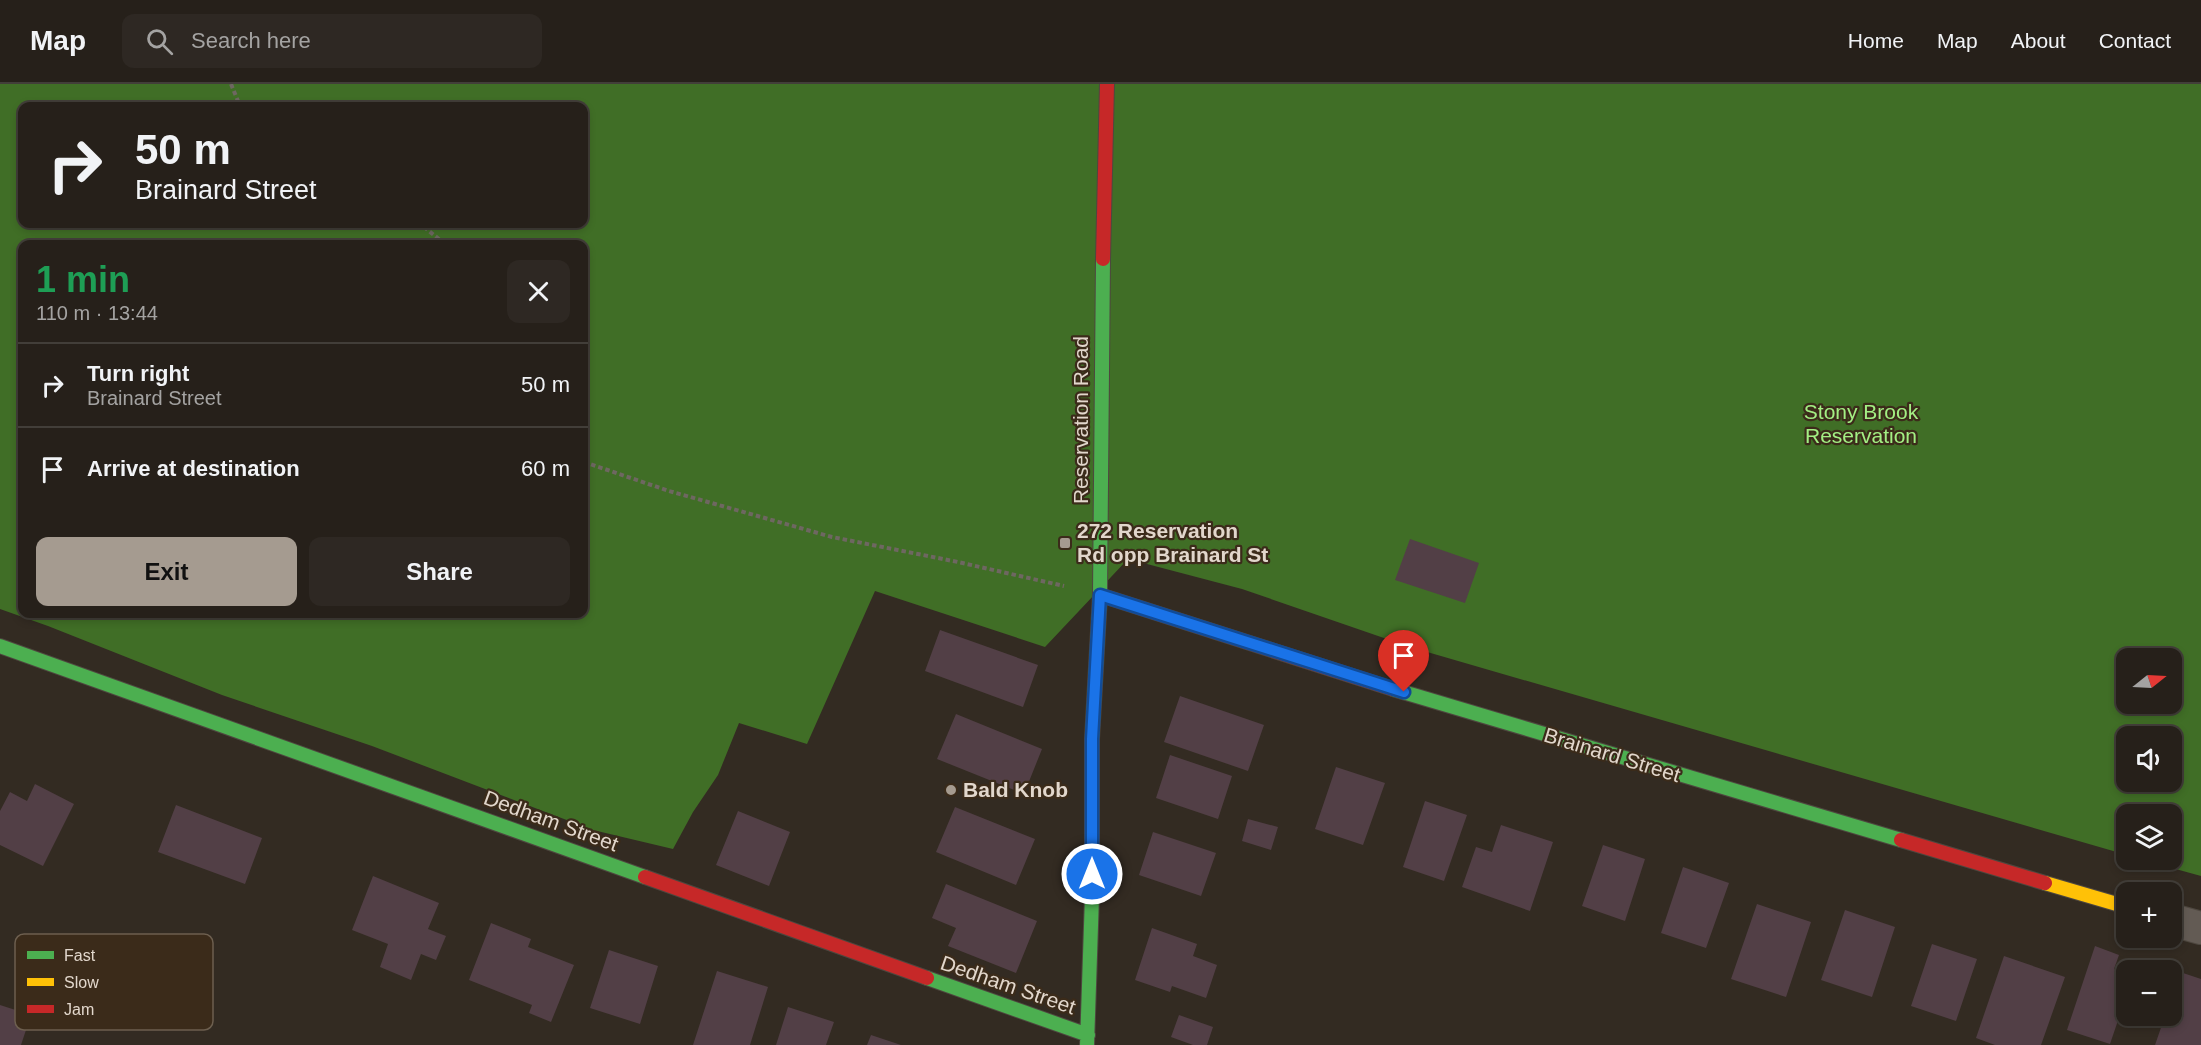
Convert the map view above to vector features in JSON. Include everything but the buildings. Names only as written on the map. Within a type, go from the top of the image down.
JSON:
[{"type":"street","name":"Reservation Road","points":[[1087,1040],[1092,896],[1092,739],[1100,595],[1107,84]]},
{"type":"street","name":"Brainard Street","points":[[1100,595],[1425,699],[2116,904]]},
{"type":"street","name":"Dedham Street","points":[[0,646],[231,727],[1087,1040]]},
{"type":"street","points":[[2182,923],[2201,928]]},
{"type":"path","points":[[231,84],[238,102]]},
{"type":"path","points":[[425,228],[440,240]]},
{"type":"path","points":[[588,463],[679,494],[832,537],[958,562],[1100,595]]},
{"type":"green space","name":"Stony Brook Reservation","points":[[0,84],[2201,84],[2201,876],[2179,870],[2182,870],[2182,804],[2116,804],[2116,852],[1410,647],[1242,589],[1128,559],[1045,647],[875,591],[807,744],[739,723],[718,775],[693,812],[673,849],[593,830],[372,746],[222,695],[25,618],[588,618],[588,240],[18,240],[18,615],[0,609]]},
{"type":"traffic: fast","points":[[1087,1045],[1092,896],[1092,739],[1100,595],[1103,259]]},
{"type":"traffic: fast","points":[[0,646],[645,877]]},
{"type":"traffic: fast","points":[[1393,689],[1901,840]]},
{"type":"traffic: fast","points":[[927,978],[1088,1035]]},
{"type":"traffic: slow","points":[[2045,883],[2116,904]]},
{"type":"traffic: jam","points":[[1103,259],[1107,84]]},
{"type":"traffic: jam","points":[[1100,595],[1393,689]]},
{"type":"traffic: jam","points":[[1901,840],[2045,883]]},
{"type":"traffic: jam","points":[[645,877],[927,978]]},
{"type":"place","name":"272 Reservation Rd opp Brainard St","points":[[1065,543]]},
{"type":"place","name":"Bald Knob","points":[[951,790]]},
{"type":"route","points":[[1092,874],[1092,739],[1100,595],[1404,692]]}]
